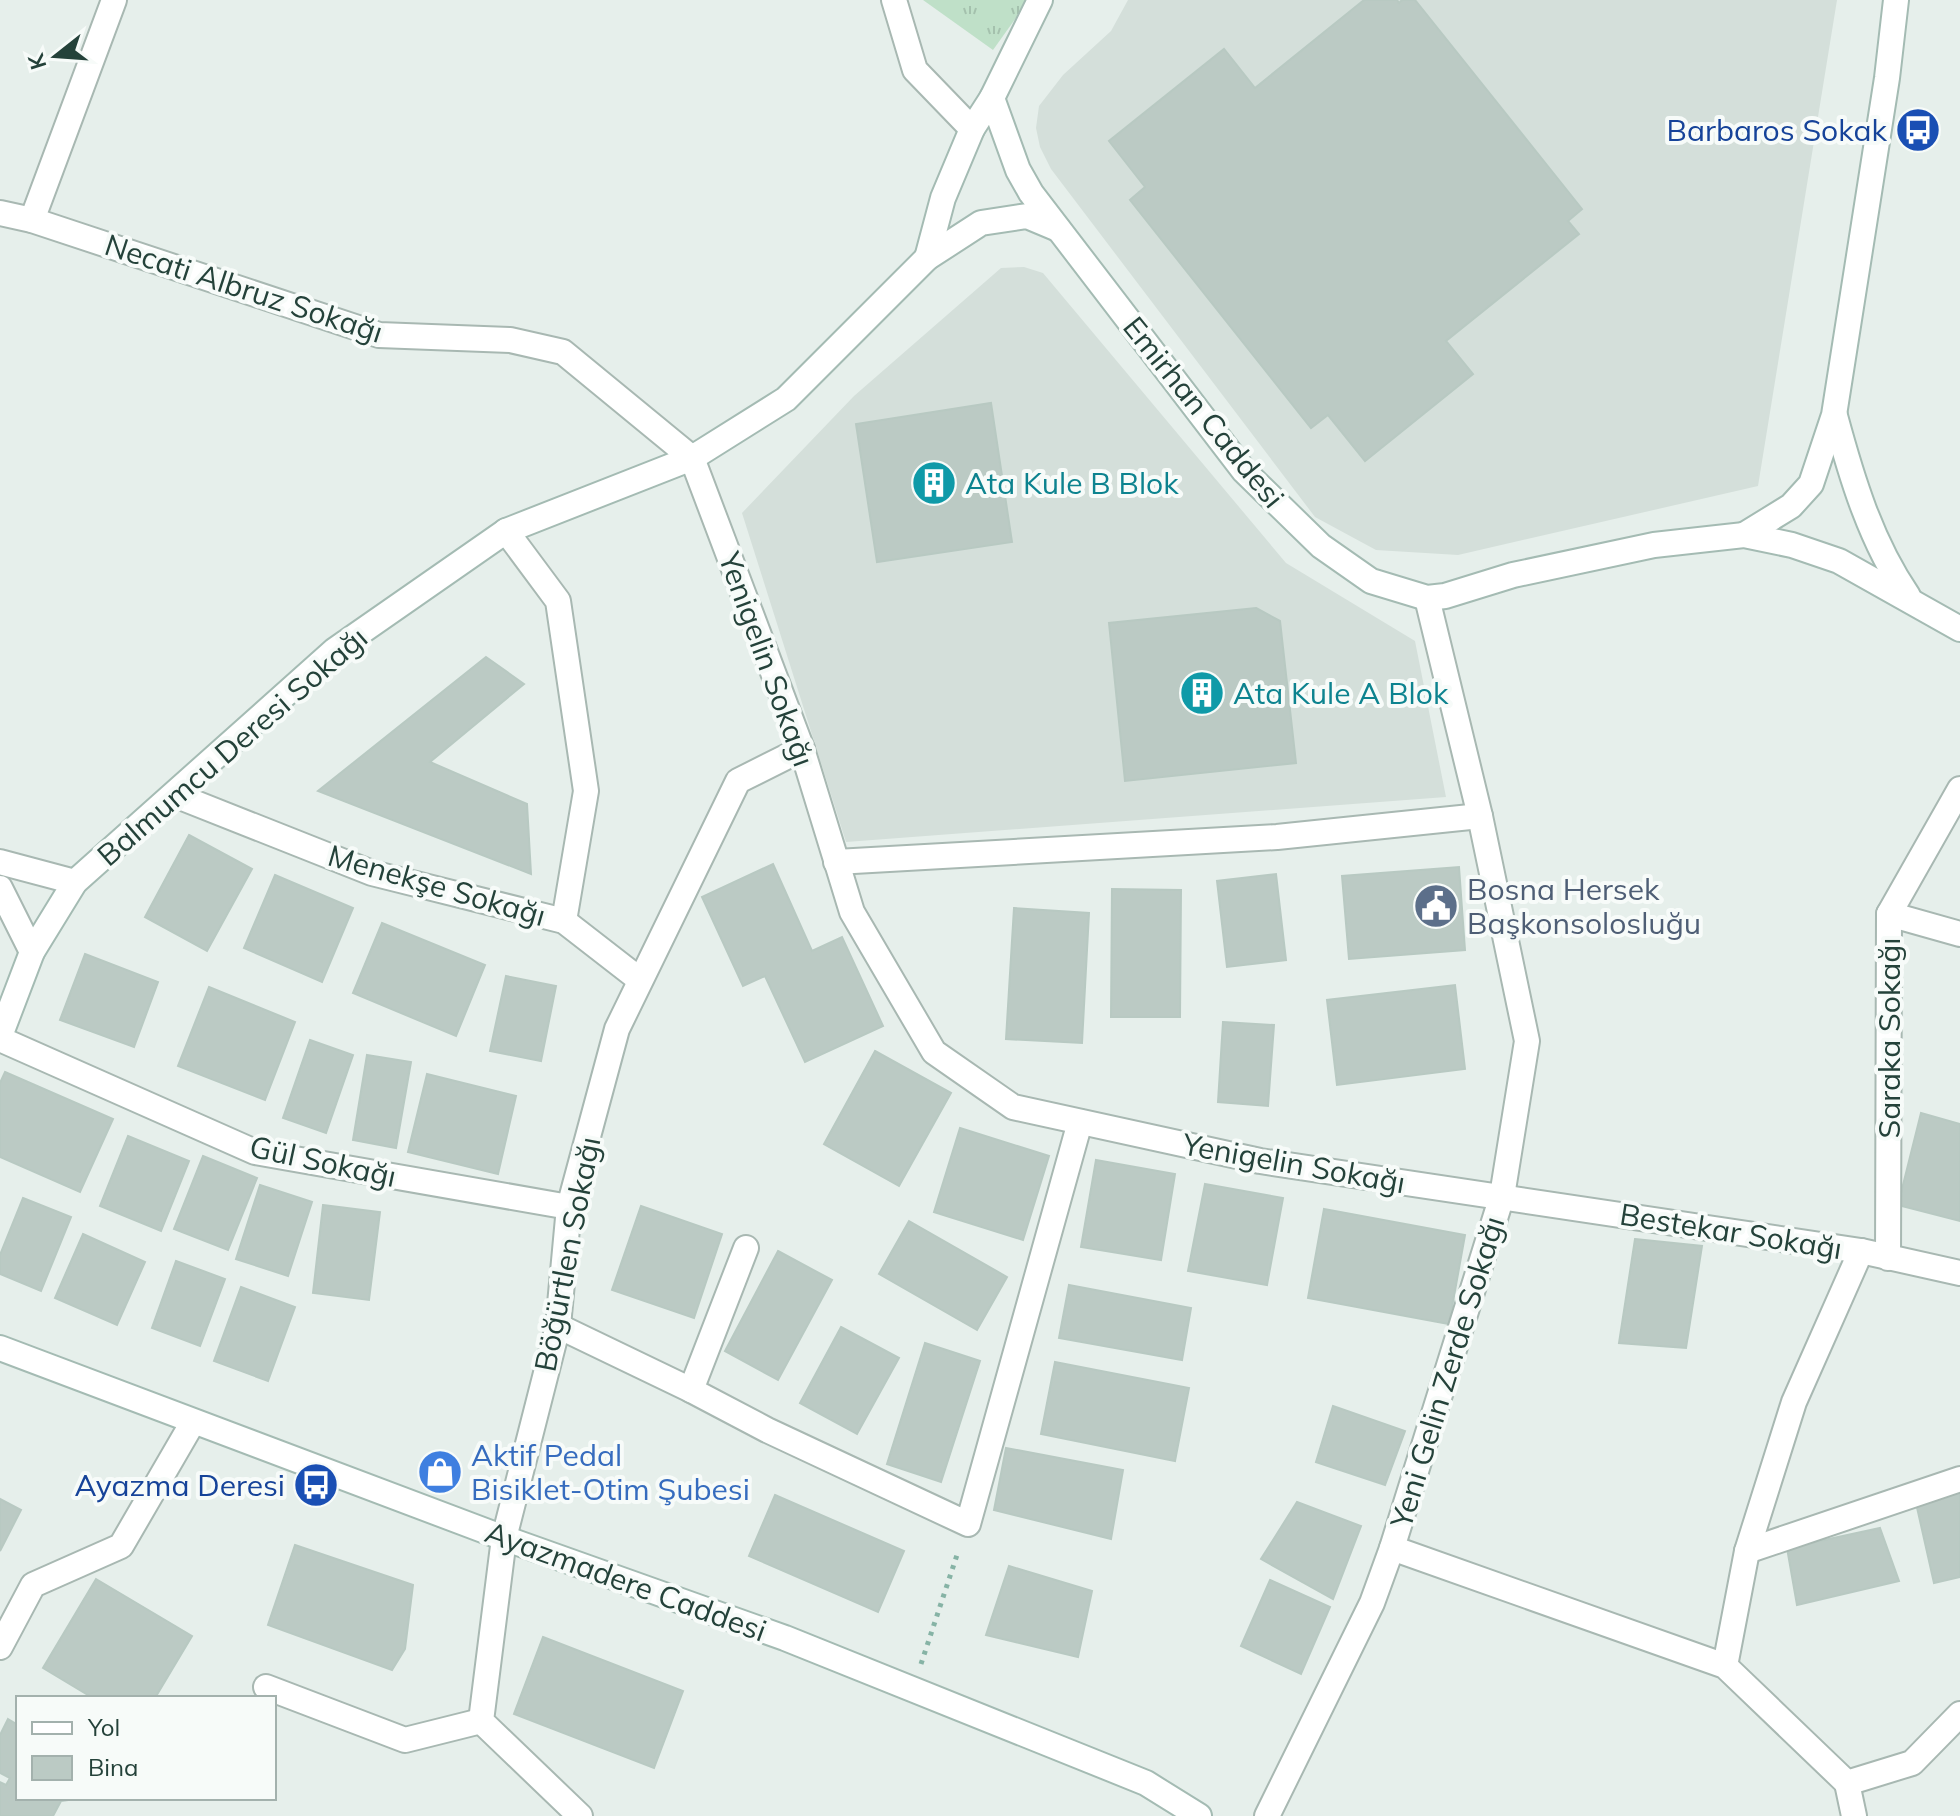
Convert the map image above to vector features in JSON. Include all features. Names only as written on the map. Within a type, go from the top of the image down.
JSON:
[{"type":"street","points":[[32,220],[114,0]]},
{"type":"street","points":[[894,0],[915,70],[972,129]]},
{"type":"street","points":[[927,258],[943,198],[972,129],[992,98],[1040,0]]},
{"type":"street","points":[[1744,535],[1791,506],[1811,484],[1834,415],[1887,78],[1896,0]]},
{"type":"street","name":"Emirhan Caddesi","points":[[992,98],[1018,170],[1058,229],[1244,471],[1321,546],[1371,581],[1427,598],[1445,596],[1513,575],[1654,545],[1744,535]]},
{"type":"street","name":"Necati Albruz Sokağı","points":[[0,213],[32,220],[379,335],[510,340],[563,352],[692,458]]},
{"type":"street","name":"Balmumcu Deresi Sokağı","points":[[0,1037],[32,952],[75,882],[335,650],[506,531],[692,458],[786,399],[927,258],[981,223],[1027,216],[1058,229]]},
{"type":"street","points":[[1834,415],[1871,528],[1889,568],[1914,605]]},
{"type":"street","name":"Yenigelin Sokağı","points":[[692,458],[802,749],[852,912],[934,1052],[1013,1107],[1260,1161],[1502,1196]]},
{"type":"street","points":[[506,531],[558,601],[586,791],[564,921]]},
{"type":"street","points":[[1744,535],[1792,545],[1839,561],[1960,629]]},
{"type":"street","points":[[1427,598],[1480,816],[1527,1041],[1502,1196]]},
{"type":"street","name":"Böğürtlen Sokağı","points":[[481,1721],[504,1538],[558,1326],[569,1207],[617,1029],[738,781],[802,749]]},
{"type":"street","name":"Saraka Sokağı","points":[[1888,1258],[1889,914],[1960,789]]},
{"type":"street","name":"Menekşe Sokağı","points":[[175,795],[372,873],[564,921],[640,980]]},
{"type":"street","points":[[836,862],[1277,837],[1480,816]]},
{"type":"street","points":[[0,862],[75,882]]},
{"type":"street","points":[[0,888],[32,952]]},
{"type":"street","points":[[1889,914],[1960,934]]},
{"type":"street","name":"Gül Sokağı","points":[[0,1037],[255,1152],[569,1207]]},
{"type":"street","points":[[558,1326],[767,1430],[968,1524],[1080,1122]]},
{"type":"street","name":"Bestekar Sokağı","points":[[1502,1196],[1861,1251],[1960,1273]]},
{"type":"street","name":"Yeni Gelin Zerde Sokağı","points":[[1267,1816],[1372,1603],[1502,1196]]},
{"type":"street","points":[[691,1390],[746,1248]]},
{"type":"street","points":[[1725,1666],[1747,1551],[1794,1402],[1861,1251]]},
{"type":"street","name":"Ayazmadere Caddesi","points":[[0,1348],[504,1538],[785,1638],[1146,1783],[1199,1816]]},
{"type":"street","points":[[0,1647],[33,1585],[121,1546],[193,1422]]},
{"type":"street","points":[[1747,1551],[1960,1479]]},
{"type":"street","name":"Yeni Gelin Zerde Sokağı","points":[[1392,1548],[1725,1666],[1847,1783]]},
{"type":"street","points":[[266,1687],[405,1740],[481,1721],[580,1816]]},
{"type":"street","points":[[1854,1816],[1847,1783],[1912,1763],[1960,1714]]},
{"type":"path","points":[[912,1690],[968,1524]]},
{"type":"shaded area","points":[[1128,0],[1837,0],[1758,486],[1458,555],[1376,550],[1315,517],[1051,169],[1040,147],[1036,128],[1039,106],[1063,75],[1111,31]]},
{"type":"shaded area","points":[[1024,267],[1043,273],[1286,563],[1415,641],[1446,797],[846,842],[742,513],[854,396],[1001,268]]},
{"type":"green space","points":[[923,0],[1026,0],[1028,1],[993,50]]},
{"type":"building","points":[[1364,0],[1397,0],[1399,3],[1415,0],[1582,209],[1568,221],[1579,234],[1446,341],[1473,374],[1365,461],[1328,415],[1311,428],[1130,200],[1145,187],[1109,141],[1224,49],[1255,88]]},
{"type":"building","name":"Ata Kule B Blok","points":[[991,403],[1012,542],[877,562],[856,424]]},
{"type":"building","name":"Ata Kule A Blok","points":[[1256,608],[1280,621],[1296,763],[1125,781],[1109,623]]},
{"type":"building","points":[[486,657],[524,684],[430,762],[527,804],[531,874],[318,791]]},
{"type":"building","points":[[189,835],[252,869],[207,951],[145,917]]},
{"type":"building","points":[[773,864],[812,951],[842,937],[883,1026],[805,1062],[765,976],[743,986],[702,897]]},
{"type":"building","points":[[1459,867],[1465,950],[1349,959],[1342,876]]},
{"type":"building","points":[[1276,874],[1286,960],[1227,967],[1217,881]]},
{"type":"building","points":[[275,875],[353,908],[322,982],[244,948]]},
{"type":"building","points":[[1112,889],[1181,890],[1180,1017],[1111,1017]]},
{"type":"building","points":[[1014,908],[1089,913],[1082,1043],[1006,1039]]},
{"type":"building","points":[[382,923],[485,965],[456,1036],[353,993]]},
{"type":"building","points":[[85,954],[158,982],[134,1047],[60,1020]]},
{"type":"building","points":[[506,976],[556,986],[541,1061],[490,1051]]},
{"type":"building","points":[[1455,985],[1465,1069],[1337,1085],[1327,1000]]},
{"type":"building","points":[[209,987],[295,1022],[265,1100],[178,1066]]},
{"type":"building","points":[[1223,1022],[1274,1025],[1268,1106],[1218,1102]]},
{"type":"building","points":[[310,1040],[353,1055],[326,1133],[283,1118]]},
{"type":"building","points":[[875,1051],[951,1093],[899,1186],[824,1144]]},
{"type":"building","points":[[367,1055],[411,1062],[396,1148],[353,1140]]},
{"type":"building","points":[[5,1072],[113,1119],[80,1192],[0,1157],[0,1083]]},
{"type":"building","points":[[427,1074],[516,1096],[498,1174],[408,1152]]},
{"type":"building","points":[[1921,1113],[1960,1124],[1960,1221],[1898,1205]]},
{"type":"building","points":[[960,1128],[1049,1156],[1023,1240],[934,1212]]},
{"type":"building","points":[[128,1136],[189,1161],[161,1231],[100,1206]]},
{"type":"building","points":[[203,1156],[257,1178],[228,1250],[174,1229]]},
{"type":"building","points":[[1096,1160],[1175,1174],[1161,1260],[1081,1247]]},
{"type":"building","points":[[1205,1184],[1283,1198],[1267,1285],[1188,1271]]},
{"type":"building","points":[[260,1185],[312,1202],[288,1276],[236,1259]]},
{"type":"building","points":[[23,1198],[71,1217],[41,1291],[0,1274],[0,1255]]},
{"type":"building","points":[[323,1205],[380,1212],[369,1300],[313,1293]]},
{"type":"building","points":[[641,1206],[722,1234],[694,1318],[612,1290]]},
{"type":"building","points":[[1324,1209],[1465,1235],[1449,1324],[1308,1298]]},
{"type":"building","points":[[909,1221],[1007,1277],[977,1330],[879,1274]]},
{"type":"building","points":[[83,1234],[145,1262],[117,1325],[55,1298]]},
{"type":"building","points":[[1635,1239],[1702,1246],[1686,1348],[1619,1343]]},
{"type":"building","points":[[778,1251],[832,1280],[778,1380],[725,1351]]},
{"type":"building","points":[[176,1261],[225,1279],[200,1346],[152,1328]]},
{"type":"building","points":[[1069,1285],[1191,1308],[1182,1360],[1059,1338]]},
{"type":"building","points":[[241,1287],[295,1307],[268,1381],[214,1361]]},
{"type":"building","points":[[841,1327],[899,1358],[857,1434],[800,1403]]},
{"type":"building","points":[[925,1343],[980,1361],[941,1482],[887,1464]]},
{"type":"building","points":[[1055,1362],[1189,1388],[1175,1461],[1041,1434]]},
{"type":"building","points":[[1333,1406],[1405,1431],[1385,1485],[1316,1462]]},
{"type":"building","points":[[1006,1448],[1123,1470],[1111,1539],[994,1510]]},
{"type":"building","points":[[1960,1491],[1960,1577],[1934,1583],[1916,1503]]},
{"type":"building","points":[[775,1495],[904,1551],[878,1612],[749,1556]]},
{"type":"building","points":[[0,1499],[21,1510],[0,1551]]},
{"type":"building","points":[[1297,1502],[1361,1526],[1333,1599],[1261,1559]]},
{"type":"building","points":[[1880,1528],[1899,1581],[1797,1605],[1787,1548]]},
{"type":"building","points":[[295,1545],[413,1585],[405,1649],[392,1670],[268,1625]]},
{"type":"building","points":[[1009,1566],[1092,1591],[1078,1657],[986,1635]]},
{"type":"building","points":[[96,1579],[192,1636],[156,1696],[90,1696],[43,1668]]},
{"type":"building","points":[[1270,1580],[1330,1607],[1301,1674],[1241,1646]]},
{"type":"building","points":[[543,1637],[683,1691],[654,1768],[514,1714]]},
{"type":"building","points":[[8,1719],[16,1724],[16,1800],[68,1800],[61,1801],[53,1816],[0,1816],[0,1782],[6,1785],[10,1778],[0,1773],[0,1735]]},
{"type":"place","name":"Barbaros Sokak","points":[[1918,130]]},
{"type":"place","name":"Ata Kule B Blok","points":[[934,483]]},
{"type":"place","name":"Ata Kule A Blok","points":[[1202,693]]},
{"type":"place","name":"Bosna Hersek Başkonsolosluğu","points":[[1436,906]]},
{"type":"place","name":"Aktif Pedal Bisiklet-Otim Şubesi","points":[[440,1472]]},
{"type":"place","name":"Ayazma Deresi","points":[[316,1485]]}]
